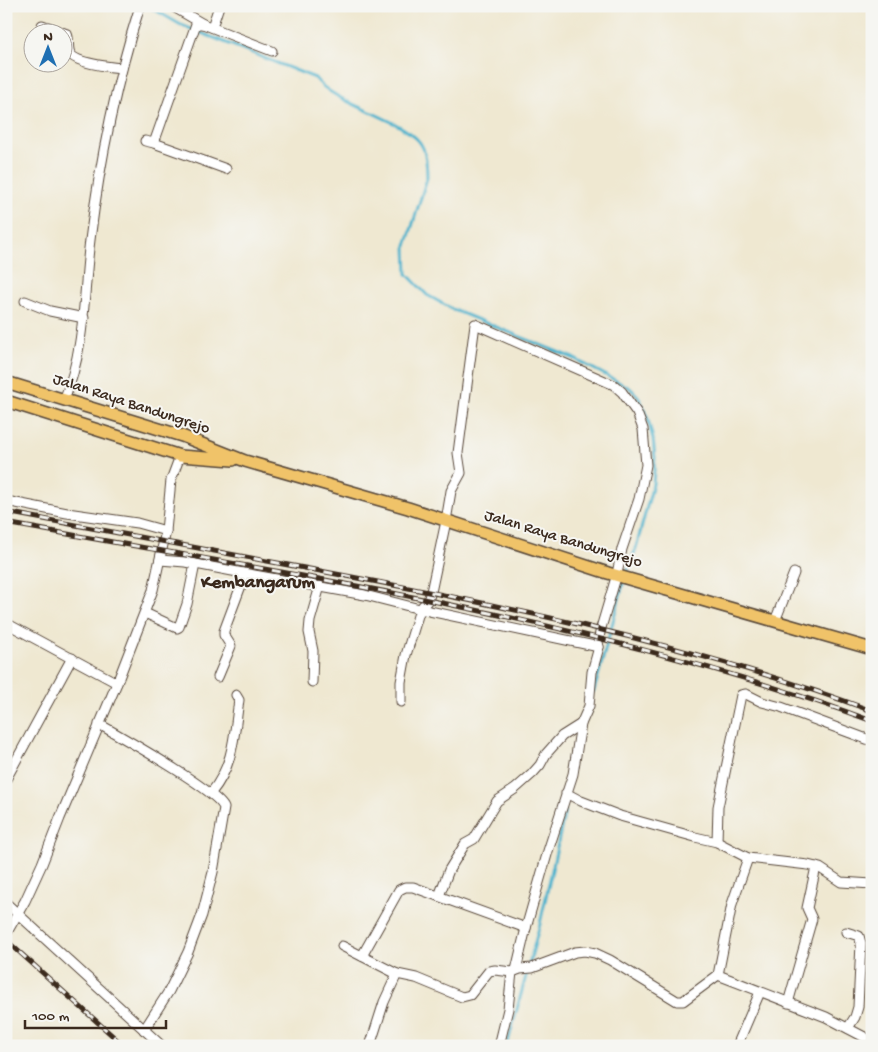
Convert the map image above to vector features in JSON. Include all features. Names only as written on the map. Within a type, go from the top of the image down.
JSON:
[{"type":"main road","name":"Jalan Raya Bandungrejo","points":[[6,382],[182,436],[245,461],[408,508],[608,573],[872,649]]},
{"type":"main road","name":"Jalan Raya Bandungrejo","points":[[6,401],[180,456],[245,461]]},
{"type":"main road","points":[[85,426],[91,408]]},
{"type":"street","points":[[64,400],[71,382],[84,318],[96,194],[111,110],[140,6]]},
{"type":"street","points":[[172,6],[201,27],[272,51]]},
{"type":"street","points":[[219,6],[201,27],[150,142],[226,170]]},
{"type":"street","points":[[72,56],[90,63],[122,68]]},
{"type":"street","points":[[25,301],[50,311],[84,318]]},
{"type":"street","points":[[401,702],[401,682],[404,664],[420,609],[428,600],[431,592],[451,491],[461,473],[458,452],[475,324],[614,385],[622,392],[637,413],[643,429],[646,465],[639,499],[622,549],[622,576],[601,628],[598,642],[599,647],[592,672],[589,706],[582,724],[573,774],[526,928],[498,1046]]},
{"type":"street","points":[[6,934],[25,901],[42,864],[117,683],[153,590],[166,531],[171,480],[180,456]]},
{"type":"street","points":[[6,501],[137,524],[166,531]]},
{"type":"street","points":[[160,560],[196,564],[320,586],[599,647]]},
{"type":"street","points":[[144,613],[176,628],[179,627],[187,604],[196,564]]},
{"type":"street","points":[[218,677],[231,646],[224,635],[224,631],[244,573]]},
{"type":"street","points":[[775,621],[794,573]]},
{"type":"street","points":[[312,682],[313,650],[309,632],[310,621],[320,586]]},
{"type":"street","points":[[6,622],[117,683]]},
{"type":"street","points":[[6,779],[72,658]]},
{"type":"street","points":[[717,842],[718,807],[741,694],[746,694],[762,702],[781,707],[872,741]]},
{"type":"street","points":[[211,793],[222,780],[231,752],[239,700],[236,695]]},
{"type":"street","points":[[99,724],[156,757],[211,793],[222,803],[224,813],[213,872],[202,915],[169,991],[144,1030]]},
{"type":"street","points":[[439,896],[449,870],[465,844],[474,839],[497,801],[515,789],[540,766],[546,754],[562,736],[582,724]]},
{"type":"street","points":[[567,794],[620,816],[717,842],[748,858],[816,867],[824,870],[841,882],[872,884]]},
{"type":"street","points":[[342,946],[397,974],[416,978],[462,997],[470,995],[489,971],[516,971],[532,968],[575,952],[585,951],[595,953],[610,960],[680,1002],[690,997],[718,975],[732,904],[748,858]]},
{"type":"street","points":[[788,1003],[812,919],[807,908],[816,867]]},
{"type":"street","points":[[362,956],[400,890],[409,886],[526,928]]},
{"type":"street","points":[[6,903],[162,1046]]},
{"type":"street","points":[[846,932],[859,936],[861,943],[858,1007],[855,1017],[848,1028]]},
{"type":"street","points":[[370,1046],[384,1002],[397,974]]},
{"type":"street","points":[[718,975],[826,1017],[872,1042]]},
{"type":"street","points":[[739,1041],[760,992]]},
{"type":"waterway","points":[[148,6],[181,25],[315,78],[325,88],[339,97],[389,121],[416,138],[423,148],[427,163],[427,178],[406,246],[407,274],[427,295],[454,310],[573,358],[630,388],[638,396],[646,412],[653,439],[655,458],[653,484],[636,548],[626,575]]},
{"type":"waterway","points":[[594,691],[624,581]]},
{"type":"waterway","points":[[507,1046],[540,924],[565,811]]},
{"type":"railway","points":[[6,512],[358,578],[580,625],[727,663],[872,711]]},
{"type":"railway","points":[[6,523],[334,582],[552,627],[660,654],[767,685],[872,721]]},
{"type":"railway","points":[[6,940],[124,1046]]},
{"type":"district","name":"Kembangarum","points":[[258,583]]}]
